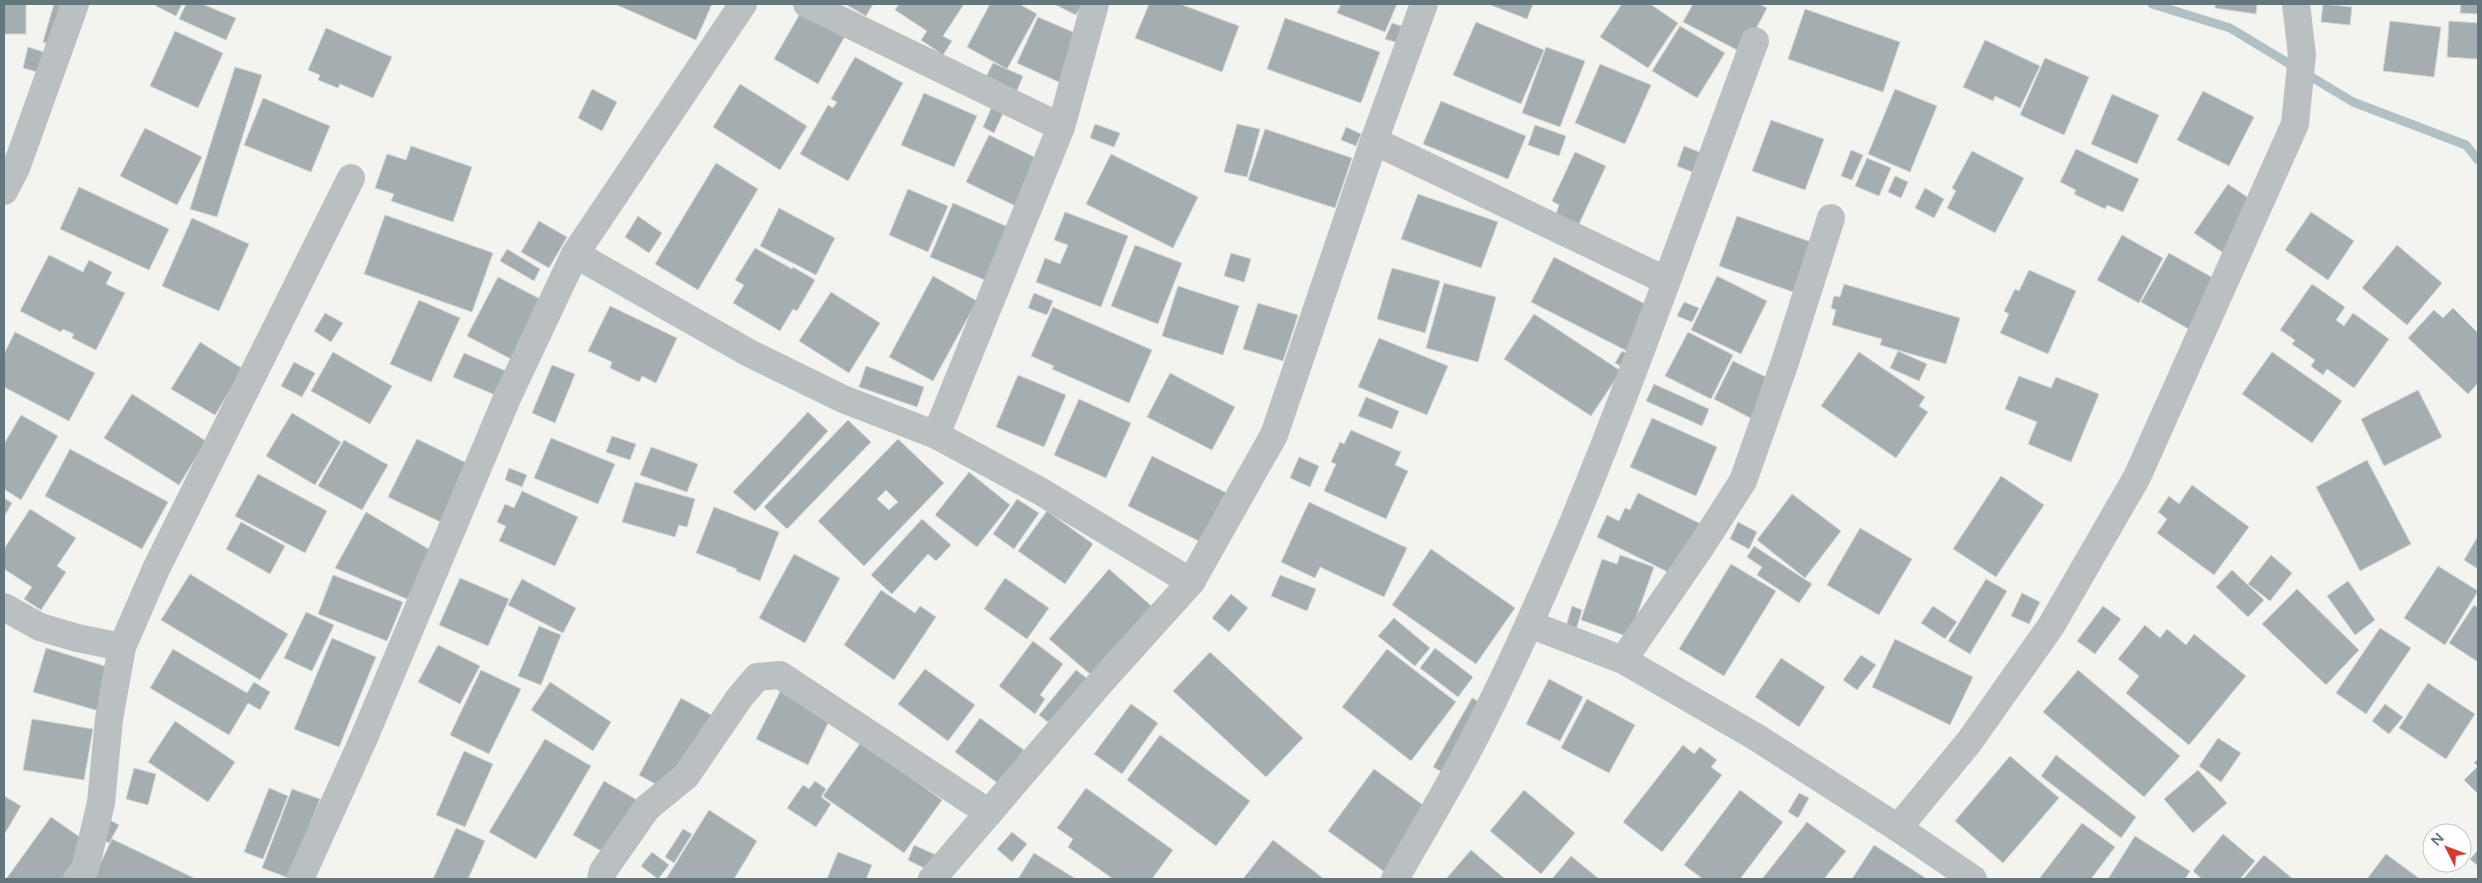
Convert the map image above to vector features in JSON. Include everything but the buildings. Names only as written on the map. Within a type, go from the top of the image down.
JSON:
[{"type":"street","points":[[4,191],[16,168],[75,4]]},
{"type":"street","points":[[300,879],[362,740],[507,398],[575,254],[743,4]]},
{"type":"street","points":[[807,4],[1061,127]]},
{"type":"street","points":[[936,435],[1061,127],[1095,4]]},
{"type":"street","points":[[932,879],[1191,582],[1274,435],[1374,141],[1424,4]]},
{"type":"street","points":[[1898,828],[1969,742],[2051,626],[2137,477],[2295,124],[2302,55],[2296,4]]},
{"type":"street","points":[[1395,879],[1476,736],[1528,624],[1596,469],[1755,40]]},
{"type":"street","points":[[1374,141],[1665,280]]},
{"type":"street","points":[[77,879],[85,869],[101,803],[109,719],[122,647],[156,569],[351,178]]},
{"type":"street","points":[[1623,660],[1702,545],[1743,481],[1784,362],[1830,218]]},
{"type":"street","points":[[575,254],[749,353],[843,398],[936,435],[1040,491],[1191,582]]},
{"type":"street","points":[[4,608],[40,627],[77,638],[122,647]]},
{"type":"street","points":[[1528,624],[1623,660],[1756,737],[1898,828],[1973,879]]},
{"type":"street","points":[[601,879],[603,871],[647,808],[686,776],[740,697],[757,677],[780,675],[989,813]]},
{"type":"waterway","points":[[2152,4],[2230,28],[2353,102],[2466,145],[2478,160]]}]
